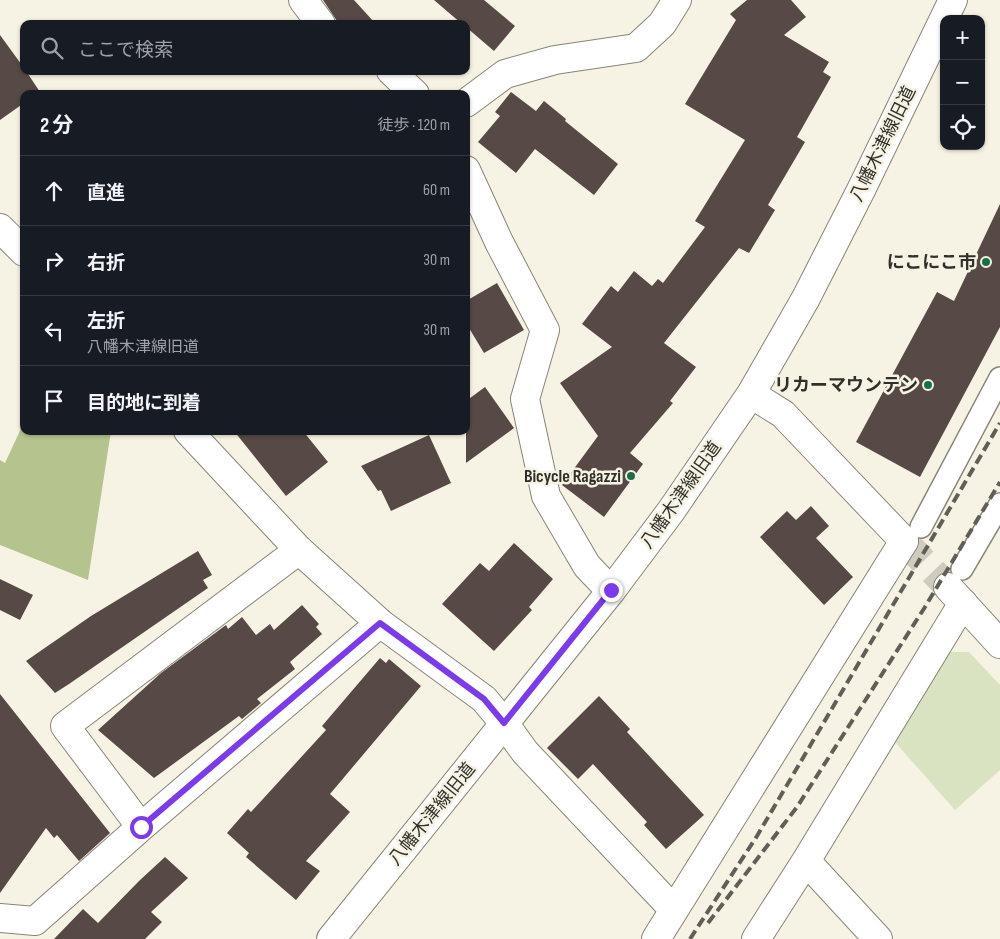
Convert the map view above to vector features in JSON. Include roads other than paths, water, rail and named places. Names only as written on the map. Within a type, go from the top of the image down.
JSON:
[{"type":"street","points":[[303,0],[318,20]]},
{"type":"street","points":[[470,100],[505,74],[555,60],[636,48],[662,24],[677,0]]},
{"type":"street","name":"八幡木津線旧道","points":[[331,939],[611,590],[671,511],[751,394],[810,289],[862,188],[953,0]]},
{"type":"street","points":[[395,75],[411,90]]},
{"type":"street","points":[[470,179],[499,242],[545,330],[525,399],[546,496],[586,566],[611,590]]},
{"type":"street","points":[[0,228],[20,248]]},
{"type":"street","points":[[656,939],[913,534],[1000,378]]},
{"type":"street","points":[[751,394],[783,414],[913,534]]},
{"type":"street","points":[[192,435],[299,550],[380,623],[484,699],[525,752],[674,910]]},
{"type":"street","points":[[756,939],[806,862],[957,587],[1000,504]]},
{"type":"street","points":[[141,827],[65,726],[299,550]]},
{"type":"street","points":[[957,587],[1000,644]]},
{"type":"street","points":[[0,918],[35,921],[141,827],[380,623]]},
{"type":"street","points":[[806,862],[878,939]]},
{"type":"tunnel","points":[[904,541],[948,587]]},
{"type":"railway","points":[[690,939],[757,836],[1000,423]]},
{"type":"railway","points":[[708,923],[797,807],[925,607],[1000,482]]},
{"type":"place","name":"にこにこ市","points":[[986,262]]},
{"type":"place","name":"リカーマウンテン","points":[[928,385]]},
{"type":"place","name":"Bicycle Ragazzi","points":[[631,476]]}]
